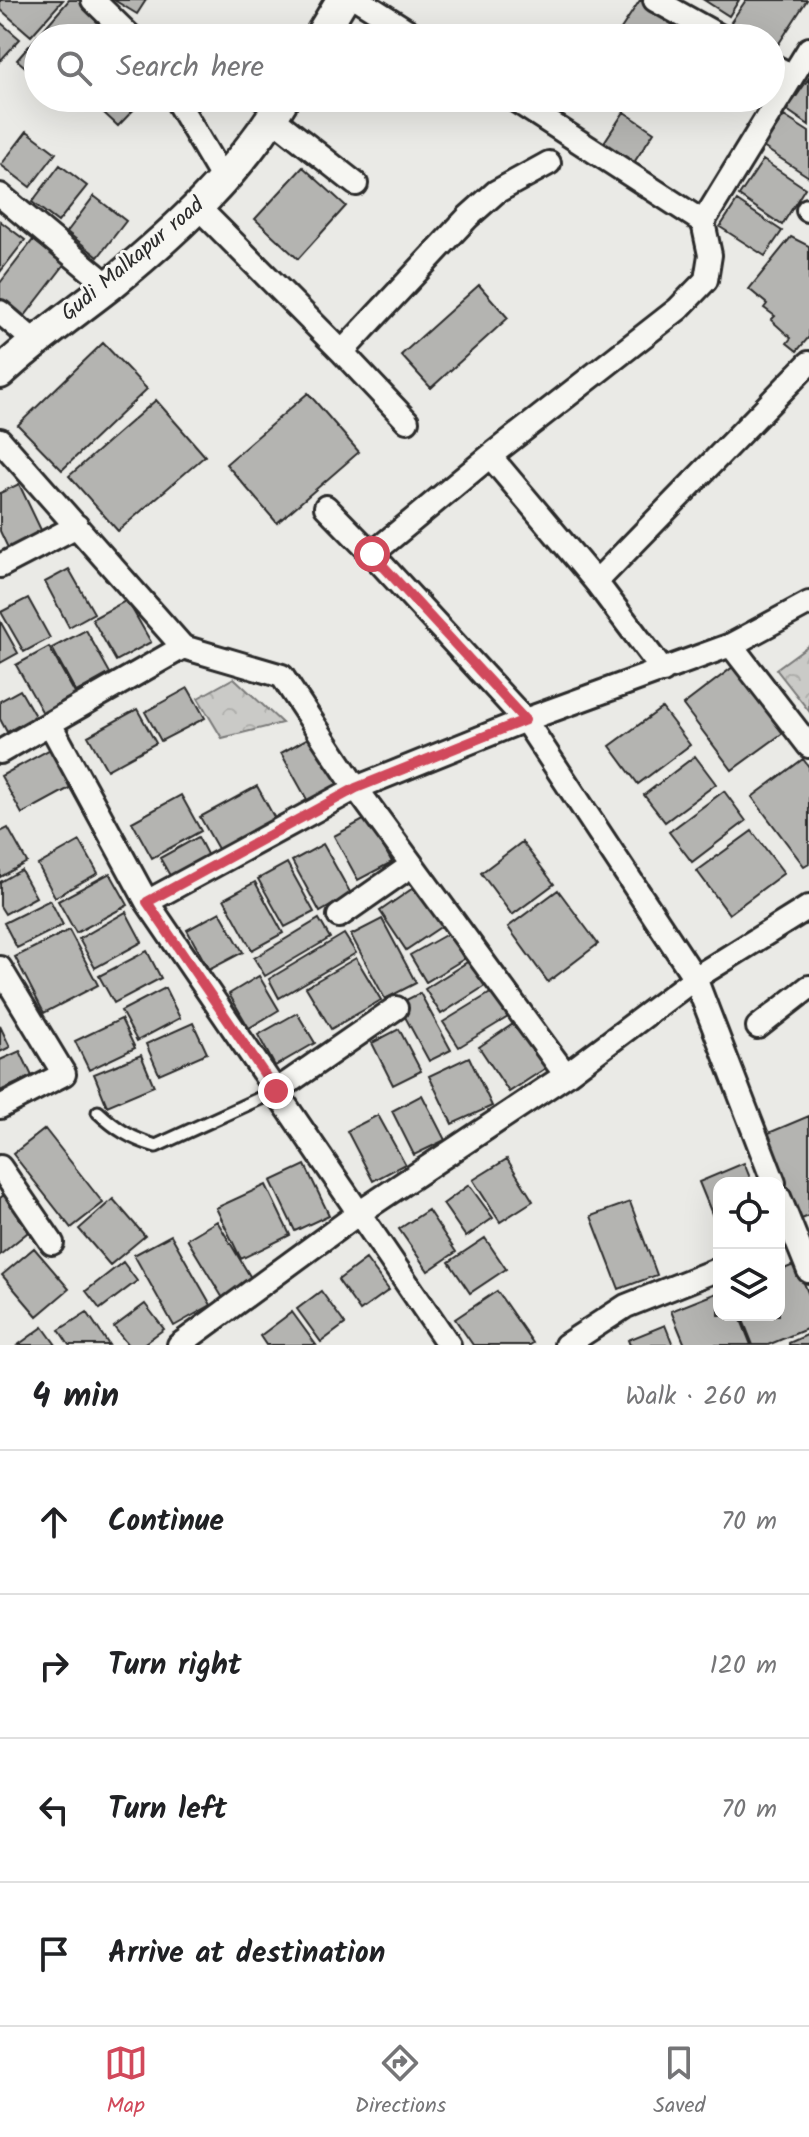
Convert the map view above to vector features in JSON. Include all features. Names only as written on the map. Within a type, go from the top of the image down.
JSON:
[{"type":"street","points":[[93,0],[118,24]]},
{"type":"street","points":[[327,24],[342,0]]},
{"type":"street","points":[[359,0],[397,24]]},
{"type":"street","points":[[655,0],[698,24]]},
{"type":"street","points":[[785,87],[809,49]]},
{"type":"street","points":[[785,72],[792,76]]},
{"type":"street","points":[[183,112],[224,181]]},
{"type":"street","name":"Gudi Malkapur road","points":[[0,373],[34,341],[109,286],[199,208],[224,181],[275,112]]},
{"type":"street","points":[[282,112],[356,184]]},
{"type":"street","points":[[534,112],[703,222]]},
{"type":"street","points":[[372,554],[490,456],[678,309],[706,280],[710,255],[703,222],[770,112]]},
{"type":"street","points":[[342,352],[486,200],[549,163]]},
{"type":"street","points":[[0,195],[109,286]]},
{"type":"street","points":[[199,208],[407,421]]},
{"type":"street","points":[[0,312],[34,341]]},
{"type":"street","points":[[596,582],[809,363]]},
{"type":"street","points":[[0,440],[183,647],[282,676],[356,788],[566,1075]]},
{"type":"street","points":[[490,456],[596,582],[663,671]]},
{"type":"street","points":[[326,507],[525,720],[695,978],[772,1177]]},
{"type":"street","points":[[0,566],[77,526]]},
{"type":"street","points":[[147,902],[356,788],[525,720],[731,645],[809,603]]},
{"type":"street","points":[[731,645],[809,746]]},
{"type":"street","points":[[0,752],[183,647]]},
{"type":"street","points":[[50,724],[147,902],[449,1345]]},
{"type":"street","points":[[339,916],[412,865]]},
{"type":"street","points":[[179,1345],[359,1213],[566,1075],[695,978],[809,907]]},
{"type":"street","points":[[0,968],[64,1074],[0,1107]]},
{"type":"street","points":[[758,1027],[809,987]]},
{"type":"street","points":[[276,1091],[396,1008]]},
{"type":"street","points":[[0,1167],[52,1243]]},
{"type":"street","points":[[785,1214],[809,1271]]},
{"type":"street","points":[[566,1345],[626,1306],[713,1271]]},
{"type":"lane","points":[[98,1112],[135,1140],[156,1146],[276,1091]]},
{"type":"green space","points":[[809,645],[809,711],[776,669]]},
{"type":"green space","points":[[234,678],[282,723],[222,738],[198,698]]},
{"type":"building","points":[[0,0],[63,0],[42,24],[24,24],[24,30],[0,9]]},
{"type":"building","points":[[69,0],[87,0],[115,24],[48,24]]},
{"type":"building","points":[[114,0],[146,0],[137,14]]},
{"type":"building","points":[[640,0],[676,21],[674,24],[624,24]]},
{"type":"building","points":[[704,0],[739,0],[729,16]]},
{"type":"building","points":[[746,0],[807,0],[785,34],[785,24],[731,22]]},
{"type":"building","points":[[0,22],[20,39],[0,61]]},
{"type":"building","points":[[24,52],[24,66],[17,60]]},
{"type":"building","points":[[809,78],[809,125],[787,110]]},
{"type":"building","points":[[103,112],[132,112],[118,126]]},
{"type":"building","points":[[624,112],[654,132],[629,170],[599,150]]},
{"type":"building","points":[[784,116],[809,132],[809,177],[763,147]]},
{"type":"building","points":[[27,131],[56,153],[30,187],[1,165]]},
{"type":"building","points":[[763,160],[805,188],[782,225],[739,196]]},
{"type":"building","points":[[60,165],[87,186],[58,222],[32,202]]},
{"type":"building","points":[[303,167],[346,206],[298,259],[255,219]]},
{"type":"building","points":[[94,196],[126,221],[98,257],[67,232]]},
{"type":"building","points":[[737,201],[782,231],[765,256],[720,227]]},
{"type":"building","points":[[0,221],[25,240],[0,272]]},
{"type":"building","points":[[791,237],[809,246],[809,337],[797,351],[787,343],[791,338],[771,320],[775,316],[764,308],[767,304],[749,289]]},
{"type":"building","points":[[33,240],[65,264],[24,317],[0,298],[0,283]]},
{"type":"building","points":[[479,285],[508,318],[431,388],[401,355]]},
{"type":"building","points":[[103,343],[147,389],[62,470],[18,425]]},
{"type":"building","points":[[308,393],[359,452],[277,523],[226,464]]},
{"type":"building","points":[[156,400],[205,456],[118,531],[69,476]]},
{"type":"building","points":[[19,484],[42,532],[8,548],[0,531],[0,493]]},
{"type":"building","points":[[69,569],[94,613],[69,627],[45,582]]},
{"type":"building","points":[[28,598],[50,638],[24,652],[1,612]]},
{"type":"building","points":[[127,600],[151,642],[116,661],[92,619]]},
{"type":"building","points":[[0,621],[18,653],[0,663]]},
{"type":"building","points":[[86,630],[110,673],[76,692],[52,648]]},
{"type":"building","points":[[49,647],[77,697],[44,715],[16,665]]},
{"type":"building","points":[[733,667],[783,733],[732,770],[683,705]]},
{"type":"building","points":[[188,688],[205,718],[161,741],[145,712]]},
{"type":"building","points":[[20,690],[35,716],[7,732],[0,719],[0,701]]},
{"type":"building","points":[[662,708],[690,745],[638,784],[610,746]]},
{"type":"building","points":[[137,709],[156,743],[107,770],[88,736]]},
{"type":"building","points":[[319,732],[348,784],[310,805],[281,753]]},
{"type":"building","points":[[54,747],[75,785],[22,814],[1,776]]},
{"type":"building","points":[[695,756],[716,784],[665,822],[644,795]]},
{"type":"building","points":[[803,759],[809,767],[809,863],[804,866],[752,797]]},
{"type":"building","points":[[257,786],[279,826],[222,856],[200,817]]},
{"type":"building","points":[[724,791],[746,821],[692,862],[669,832]]},
{"type":"building","points":[[181,795],[201,831],[152,858],[132,822]]},
{"type":"building","points":[[367,818],[392,862],[358,880],[334,836]]},
{"type":"building","points":[[8,828],[27,862],[0,877],[0,832]]},
{"type":"building","points":[[752,831],[784,873],[729,914],[697,871]]},
{"type":"building","points":[[198,837],[210,860],[173,881],[160,858]]},
{"type":"building","points":[[80,841],[98,873],[55,897],[38,865]]},
{"type":"building","points":[[522,842],[554,884],[512,915],[481,873]]},
{"type":"building","points":[[323,844],[351,894],[320,912],[292,861]]},
{"type":"building","points":[[287,863],[314,912],[285,927],[258,879]]},
{"type":"building","points":[[21,870],[36,897],[5,914],[0,906],[0,882]]},
{"type":"building","points":[[110,873],[128,905],[76,933],[58,901]]},
{"type":"building","points":[[255,882],[283,933],[252,950],[224,899]]},
{"type":"building","points":[[419,884],[445,924],[406,950],[380,911]]},
{"type":"building","points":[[558,890],[598,944],[548,982],[508,927]]},
{"type":"building","points":[[50,900],[63,925],[17,948],[4,923]]},
{"type":"building","points":[[126,912],[142,942],[95,968],[79,939]]},
{"type":"building","points":[[220,912],[243,952],[209,970],[187,930]]},
{"type":"building","points":[[319,919],[330,938],[265,976],[254,958]]},
{"type":"building","points":[[382,919],[416,983],[385,999],[351,935]]},
{"type":"building","points":[[69,930],[98,985],[44,1013],[15,957]]},
{"type":"building","points":[[449,933],[464,959],[426,982],[410,955]]},
{"type":"building","points":[[344,934],[356,953],[279,998],[269,979]]},
{"type":"building","points":[[147,951],[161,978],[114,1003],[99,976]]},
{"type":"building","points":[[356,958],[381,1000],[331,1029],[306,987]]},
{"type":"building","points":[[469,961],[485,986],[441,1014],[425,989]]},
{"type":"building","points":[[259,976],[279,1010],[249,1028],[229,994]]},
{"type":"building","points":[[165,988],[180,1018],[137,1041],[121,1011]]},
{"type":"building","points":[[497,989],[513,1014],[459,1047],[443,1022]]},
{"type":"building","points":[[420,993],[451,1050],[429,1061],[398,1004]]},
{"type":"building","points":[[297,1013],[315,1043],[275,1066],[258,1035]]},
{"type":"building","points":[[522,1018],[552,1064],[509,1092],[479,1047]]},
{"type":"building","points":[[121,1019],[135,1048],[89,1070],[75,1041]]},
{"type":"building","points":[[193,1023],[207,1053],[159,1074],[146,1044]]},
{"type":"building","points":[[0,1026],[10,1047],[0,1052]]},
{"type":"building","points":[[399,1029],[421,1071],[393,1085],[372,1043]]},
{"type":"building","points":[[20,1051],[32,1076],[0,1091],[0,1060]]},
{"type":"building","points":[[141,1055],[154,1086],[107,1106],[94,1074]]},
{"type":"building","points":[[469,1057],[492,1106],[452,1124],[429,1076]]},
{"type":"building","points":[[422,1095],[445,1140],[414,1155],[392,1111]]},
{"type":"building","points":[[378,1115],[405,1164],[373,1181],[347,1131]]},
{"type":"building","points":[[809,1116],[809,1216],[794,1222],[785,1200],[785,1177],[775,1177],[759,1137]]},
{"type":"building","points":[[45,1129],[103,1203],[71,1228],[13,1154]]},
{"type":"building","points":[[507,1159],[533,1201],[500,1222],[473,1180]]},
{"type":"building","points":[[744,1163],[750,1177],[713,1177],[713,1216],[699,1182]]},
{"type":"building","points":[[305,1165],[329,1215],[295,1231],[271,1181]]},
{"type":"building","points":[[266,1185],[290,1235],[241,1259],[216,1208]]},
{"type":"building","points":[[469,1185],[493,1218],[466,1237],[443,1204]]},
{"type":"building","points":[[5,1194],[33,1228],[0,1255],[0,1198]]},
{"type":"building","points":[[113,1199],[145,1236],[110,1265],[79,1229]]},
{"type":"building","points":[[630,1202],[657,1275],[619,1289],[591,1216]]},
{"type":"building","points":[[428,1210],[456,1252],[428,1271],[399,1229]]},
{"type":"building","points":[[217,1221],[254,1283],[224,1300],[187,1239]]},
{"type":"building","points":[[171,1235],[211,1305],[174,1326],[134,1255]]},
{"type":"building","points":[[485,1238],[506,1269],[470,1293],[449,1262]]},
{"type":"building","points":[[34,1248],[69,1289],[37,1316],[2,1275]]},
{"type":"building","points":[[366,1259],[389,1290],[360,1311],[338,1280]]},
{"type":"building","points":[[123,1262],[137,1281],[100,1309],[86,1291]]},
{"type":"building","points":[[796,1264],[809,1295],[809,1328],[768,1345],[753,1345],[743,1321],[785,1321],[785,1269]]},
{"type":"building","points":[[321,1291],[345,1324],[321,1342],[297,1309]]},
{"type":"building","points":[[497,1291],[533,1343],[530,1345],[473,1345],[455,1319]]},
{"type":"building","points":[[713,1294],[713,1321],[741,1321],[751,1345],[685,1345],[671,1311]]},
{"type":"building","points":[[145,1304],[164,1329],[142,1345],[128,1345],[114,1327]]},
{"type":"building","points":[[87,1312],[109,1345],[69,1345],[59,1330]]},
{"type":"building","points":[[292,1312],[316,1345],[266,1345],[260,1336]]},
{"type":"building","points":[[665,1325],[673,1345],[630,1345],[628,1340]]},
{"type":"building","points":[[43,1327],[56,1345],[18,1345]]},
{"type":"building","points":[[809,1334],[809,1345],[789,1345],[789,1343]]},
{"type":"route","points":[[276,1091],[147,902],[356,788],[525,720],[372,554]]}]
